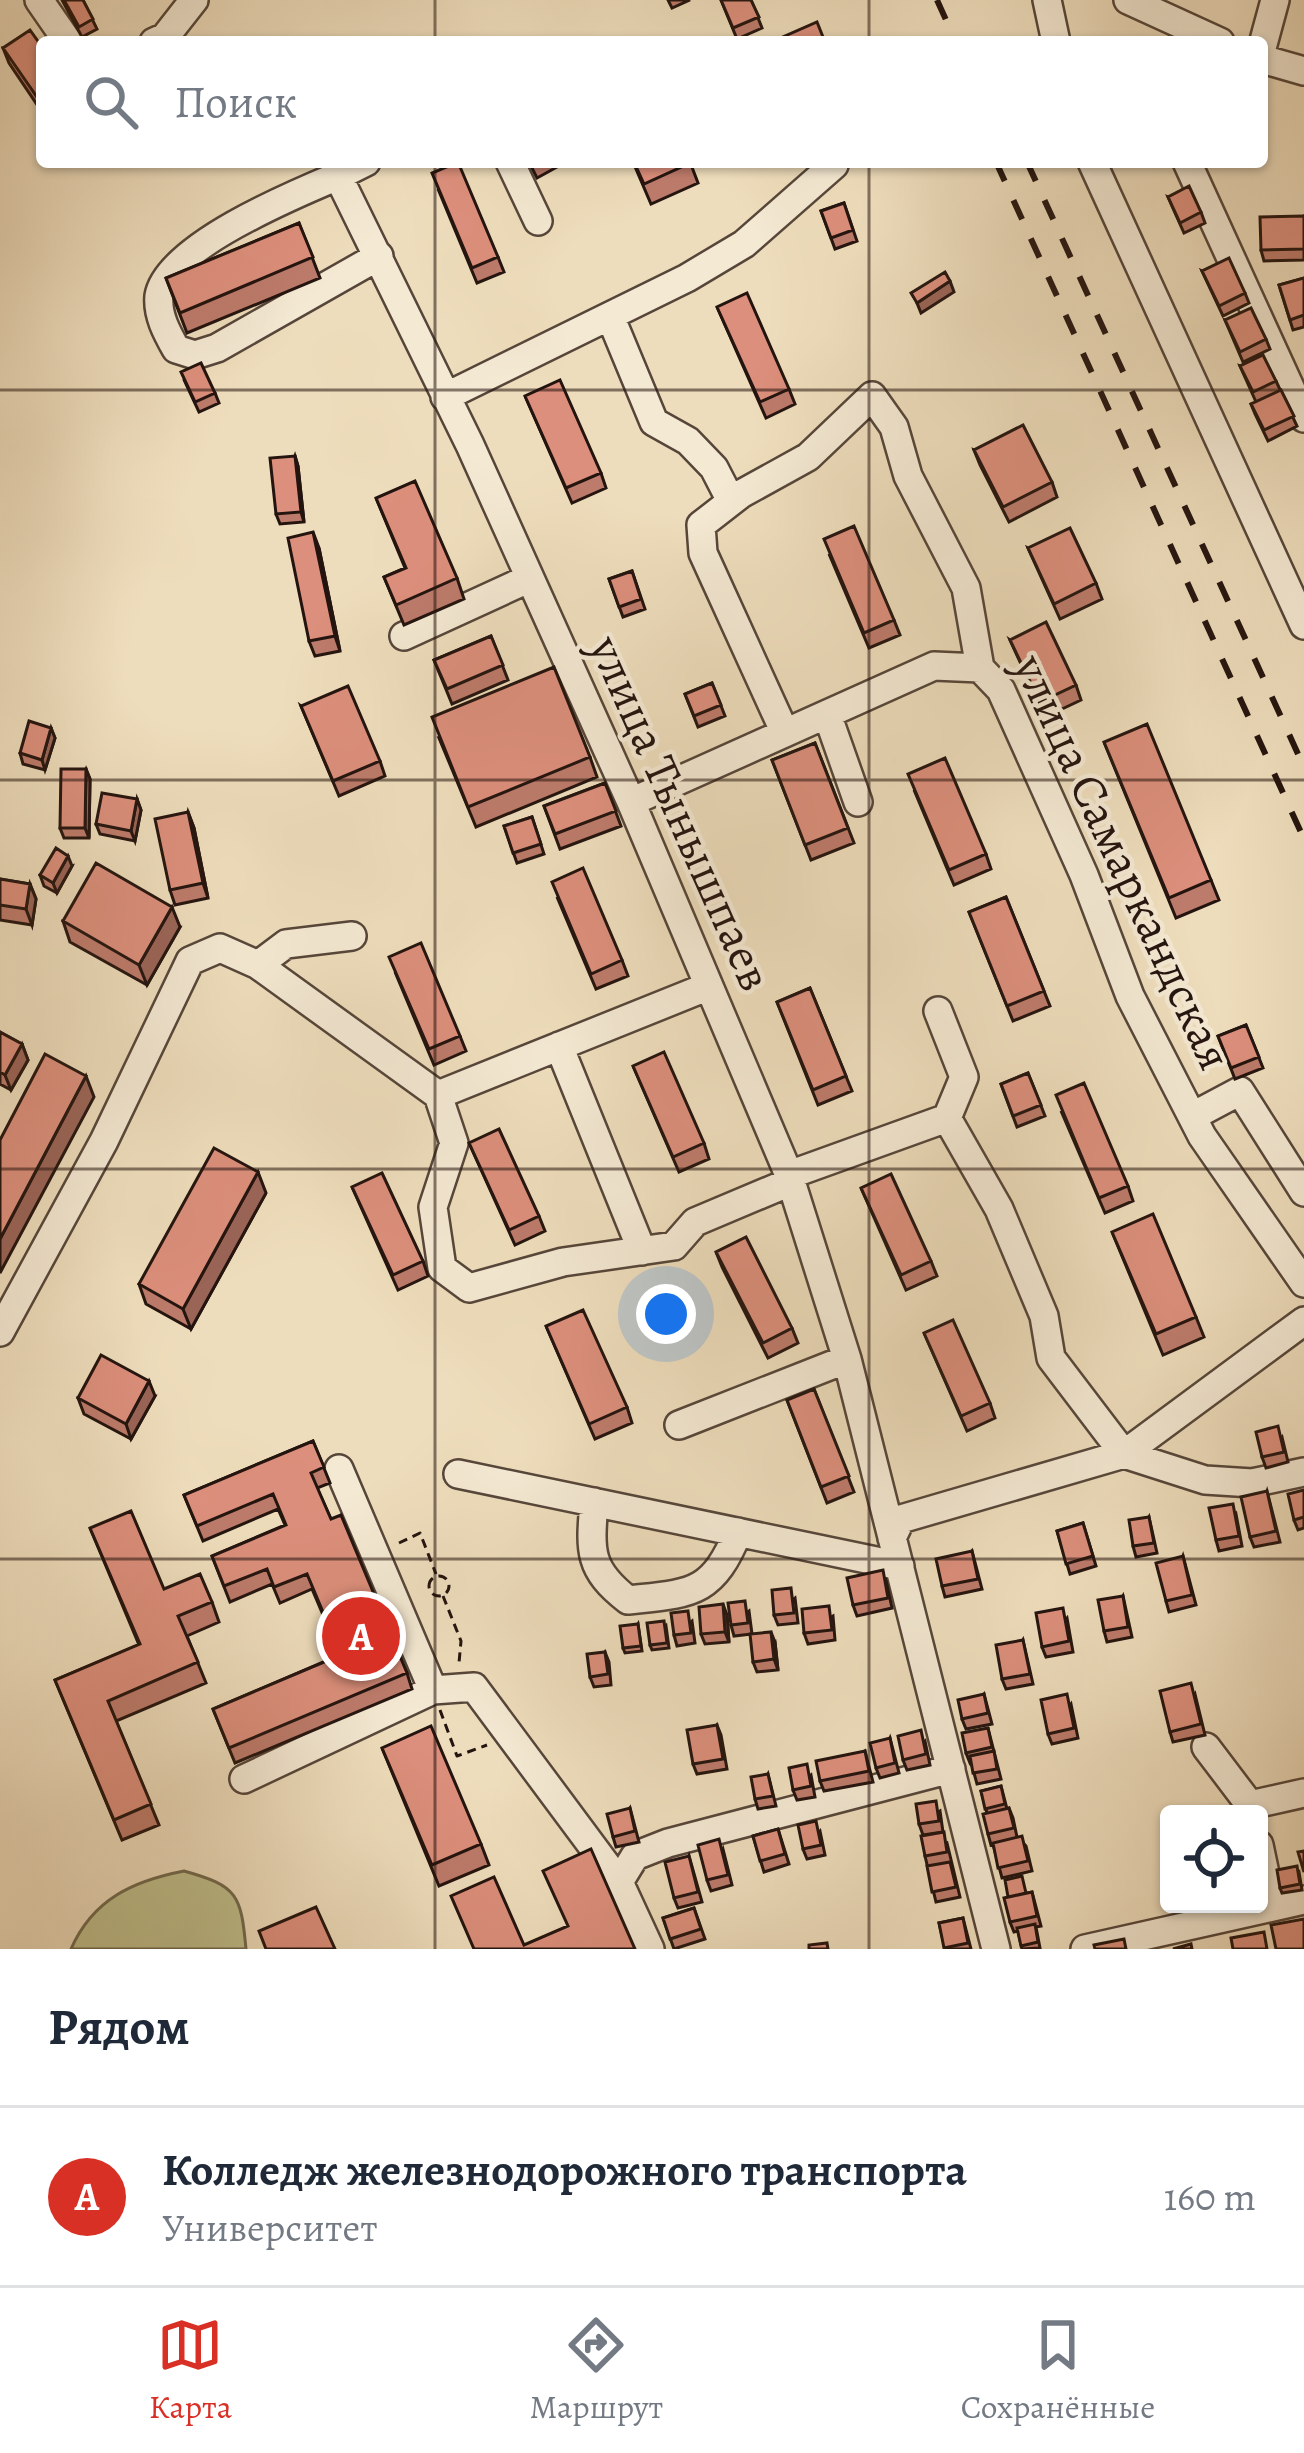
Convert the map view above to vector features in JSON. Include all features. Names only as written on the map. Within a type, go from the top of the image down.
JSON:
[{"type":"street","points":[[39,0],[64,36]]},
{"type":"street","points":[[162,36],[194,0]]},
{"type":"street","points":[[1047,0],[1055,36]]},
{"type":"street","points":[[1265,36],[1275,0]]},
{"type":"street","points":[[1139,6],[1146,36]]},
{"type":"street","points":[[1139,6],[1206,36]]},
{"type":"street","points":[[1268,61],[1304,70]]},
{"type":"street","points":[[354,168],[220,235],[169,271],[159,297],[164,328],[176,349],[195,355],[217,348],[379,256]]},
{"type":"street","points":[[513,168],[538,221]]},
{"type":"street","points":[[445,397],[687,278],[743,244],[829,168]]},
{"type":"street","points":[[1095,168],[1304,625]]},
{"type":"street","points":[[1190,168],[1304,418]]},
{"type":"street","name":"улица Тынышпаев","points":[[338,176],[631,802],[790,1179],[847,1359],[996,1949]]},
{"type":"street","points":[[610,316],[654,422],[688,441],[714,468],[731,501],[701,525],[704,553],[785,733]]},
{"type":"street","name":"улица Самаркандская","points":[[731,501],[808,457],[872,396],[894,427],[908,476],[966,588],[980,668],[1001,690],[1084,875],[1130,996],[1202,1136],[1304,1282]]},
{"type":"street","points":[[404,636],[528,579]]},
{"type":"street","points":[[631,802],[934,665],[980,668]]},
{"type":"street","points":[[827,714],[858,802]]},
{"type":"street","points":[[258,965],[286,944],[352,936]]},
{"type":"street","points":[[0,1332],[104,1142],[190,961],[220,948],[258,965],[438,1095],[454,1143],[433,1207],[442,1268],[469,1288],[563,1262],[674,1246],[695,1222],[947,1118],[964,1077],[938,1011]]},
{"type":"street","points":[[438,1095],[710,986]]},
{"type":"street","points":[[560,1046],[642,1251]]},
{"type":"street","points":[[1192,1116],[1240,1091],[1304,1192]]},
{"type":"street","points":[[947,1118],[999,1209],[1044,1316],[1051,1358],[1124,1454],[1205,1480],[1252,1483],[1304,1472]]},
{"type":"street","points":[[892,1538],[901,1519],[1124,1454],[1304,1321]]},
{"type":"street","points":[[679,1425],[847,1359]]},
{"type":"street","points":[[339,1468],[376,1554],[444,1688]]},
{"type":"street","points":[[458,1474],[900,1566]]},
{"type":"street","points":[[594,1502],[591,1539],[602,1579],[628,1600],[706,1586],[723,1568],[738,1532]]},
{"type":"street","points":[[244,1779],[444,1688],[474,1687],[620,1882],[650,1949]]},
{"type":"street","points":[[1206,1747],[1248,1805]]},
{"type":"street","points":[[620,1882],[635,1856],[668,1843],[951,1768]]},
{"type":"street","points":[[1264,1805],[1304,1793]]},
{"type":"street","points":[[1268,1888],[1272,1907]]},
{"type":"street","points":[[1085,1949],[1304,1900]]},
{"type":"path","points":[[376,1554],[420,1533],[436,1574]]},
{"type":"path","points":[[436,1574],[442,1574],[449,1592],[443,1596],[435,1597],[429,1583],[436,1574]]},
{"type":"path","points":[[443,1596],[461,1641],[444,1688],[457,1756],[511,1736]]},
{"type":"green space","points":[[184,1871],[216,1882],[233,1895],[242,1916],[246,1949],[71,1949],[91,1917],[117,1895],[148,1880]]},
{"type":"building","points":[[64,0],[83,0],[93,19],[79,27]]},
{"type":"building","points":[[721,0],[751,0],[759,17],[733,28]]},
{"type":"building","points":[[817,22],[823,36],[785,36]]},
{"type":"building","points":[[30,30],[36,38],[36,96],[3,48]]},
{"type":"building","points":[[461,168],[498,257],[472,268],[432,173]]},
{"type":"building","points":[[637,168],[679,168],[644,184]]},
{"type":"building","points":[[1189,186],[1201,212],[1180,223],[1168,197]]},
{"type":"building","points":[[844,203],[853,230],[831,238],[821,211]]},
{"type":"building","points":[[1304,216],[1304,249],[1261,250],[1260,217]]},
{"type":"building","points":[[299,223],[313,257],[180,313],[166,278]]},
{"type":"building","points":[[1229,258],[1245,293],[1219,306],[1202,271]]},
{"type":"building","points":[[945,272],[950,281],[917,303],[911,293]]},
{"type":"building","points":[[1304,278],[1304,315],[1290,320],[1279,285]]},
{"type":"building","points":[[747,293],[789,389],[760,402],[717,307]]},
{"type":"building","points":[[1251,308],[1266,339],[1240,352],[1225,320]]},
{"type":"building","points":[[1263,355],[1276,381],[1253,392],[1240,366]]},
{"type":"building","points":[[201,363],[215,393],[195,402],[181,372]]},
{"type":"building","points":[[560,380],[601,473],[566,488],[525,396]]},
{"type":"building","points":[[1281,390],[1294,416],[1264,430],[1251,404]]},
{"type":"building","points":[[1023,425],[1052,482],[1003,507],[974,450]]},
{"type":"building","points":[[295,456],[301,512],[276,514],[270,458]]},
{"type":"building","points":[[415,481],[457,578],[396,605],[384,577],[406,568],[376,498]]},
{"type":"building","points":[[854,526],[894,620],[864,633],[824,539]]},
{"type":"building","points":[[1070,528],[1096,583],[1054,604],[1028,548]]},
{"type":"building","points":[[313,532],[335,636],[309,641],[288,538]]},
{"type":"building","points":[[632,571],[641,599],[619,607],[609,579]]},
{"type":"building","points":[[1046,622],[1076,685],[1040,702],[1010,640]]},
{"type":"building","points":[[491,636],[503,665],[447,689],[434,660]]},
{"type":"building","points":[[554,667],[590,757],[468,807],[432,717]]},
{"type":"building","points":[[712,683],[721,705],[694,716],[685,694]]},
{"type":"building","points":[[348,686],[380,761],[333,781],[301,706]]},
{"type":"building","points":[[29,721],[51,728],[42,760],[20,753]]},
{"type":"building","points":[[1147,724],[1211,880],[1169,898],[1104,742]]},
{"type":"building","points":[[815,743],[848,828],[805,845],[772,760]]},
{"type":"building","points":[[945,758],[986,854],[949,870],[908,774]]},
{"type":"building","points":[[61,769],[86,769],[85,828],[60,828]]},
{"type":"building","points":[[605,783],[616,811],[555,834],[544,806]]},
{"type":"building","points":[[102,793],[137,799],[131,831],[96,824]]},
{"type":"building","points":[[188,812],[203,883],[170,890],[155,819]]},
{"type":"building","points":[[532,817],[541,844],[513,853],[504,826]]},
{"type":"building","points":[[56,848],[68,856],[53,883],[40,875]]},
{"type":"building","points":[[96,863],[172,907],[139,965],[63,921]]},
{"type":"building","points":[[583,868],[622,960],[591,974],[552,882]]},
{"type":"building","points":[[0,879],[30,884],[26,909],[0,905]]},
{"type":"building","points":[[1006,897],[1044,991],[1007,1006],[969,912]]},
{"type":"building","points":[[421,943],[460,1036],[429,1049],[389,957]]},
{"type":"building","points":[[810,988],[846,1076],[813,1090],[777,1002]]},
{"type":"building","points":[[1246,1025],[1259,1057],[1231,1068],[1218,1036]]},
{"type":"building","points":[[0,1032],[22,1044],[5,1075],[0,1072]]},
{"type":"building","points":[[664,1052],[704,1143],[673,1157],[633,1066]]},
{"type":"building","points":[[45,1054],[86,1076],[0,1239],[0,1140]]},
{"type":"building","points":[[1028,1073],[1041,1105],[1013,1116],[1001,1084]]},
{"type":"building","points":[[1084,1083],[1128,1186],[1099,1198],[1056,1095]]},
{"type":"building","points":[[499,1129],[539,1216],[509,1230],[469,1143]]},
{"type":"building","points":[[214,1148],[258,1172],[183,1309],[139,1284]]},
{"type":"building","points":[[382,1173],[423,1261],[393,1275],[352,1187]]},
{"type":"building","points":[[891,1174],[931,1261],[901,1275],[861,1188]]},
{"type":"building","points":[[1153,1214],[1196,1317],[1156,1334],[1112,1232]]},
{"type":"building","points":[[746,1237],[792,1328],[763,1343],[716,1252]]},
{"type":"building","points":[[583,1310],[627,1407],[589,1424],[546,1326]]},
{"type":"building","points":[[953,1320],[990,1403],[961,1416],[924,1333]]},
{"type":"building","points":[[101,1355],[149,1381],[126,1424],[78,1398]]},
{"type":"building","points":[[814,1389],[849,1476],[821,1487],[787,1400]]},
{"type":"building","points":[[1278,1426],[1284,1452],[1262,1457],[1256,1432]]},
{"type":"building","points":[[313,1441],[324,1467],[311,1473],[331,1519],[341,1515],[407,1673],[229,1748],[213,1709],[341,1655],[307,1574],[274,1587],[267,1569],[224,1586],[212,1556],[286,1525],[273,1494],[197,1526],[184,1495]]},
{"type":"building","points":[[1304,1490],[1304,1517],[1294,1520],[1288,1494]]},
{"type":"building","points":[[1267,1491],[1276,1531],[1250,1537],[1241,1497]]},
{"type":"building","points":[[1233,1504],[1239,1536],[1216,1540],[1209,1508]]},
{"type":"building","points":[[131,1511],[164,1589],[200,1574],[212,1602],[178,1616],[198,1662],[108,1701],[151,1804],[114,1820],[55,1680],[140,1644],[90,1528]]},
{"type":"building","points":[[1149,1517],[1154,1543],[1133,1546],[1129,1520]]},
{"type":"building","points":[[1083,1523],[1093,1556],[1066,1564],[1057,1531]]},
{"type":"building","points":[[972,1551],[978,1579],[942,1586],[936,1559]]},
{"type":"building","points":[[1183,1556],[1192,1595],[1166,1601],[1156,1563]]},
{"type":"building","points":[[883,1570],[888,1598],[853,1605],[847,1578]]},
{"type":"building","points":[[791,1588],[794,1613],[774,1615],[772,1590]]},
{"type":"building","points":[[1123,1596],[1128,1627],[1104,1631],[1098,1600]]},
{"type":"building","points":[[745,1601],[748,1623],[731,1625],[728,1603]]},
{"type":"building","points":[[723,1604],[725,1632],[701,1634],[699,1607]]},
{"type":"building","points":[[829,1606],[832,1630],[804,1633],[802,1609]]},
{"type":"building","points":[[1063,1608],[1069,1641],[1042,1647],[1036,1613]]},
{"type":"building","points":[[688,1611],[691,1633],[674,1635],[671,1613]]},
{"type":"building","points":[[664,1621],[667,1643],[650,1645],[647,1623]]},
{"type":"building","points":[[638,1624],[641,1646],[623,1648],[620,1626]]},
{"type":"building","points":[[771,1632],[774,1659],[753,1662],[750,1634]]},
{"type":"building","points":[[1023,1640],[1030,1674],[1002,1679],[996,1645]]},
{"type":"building","points":[[605,1652],[608,1674],[590,1677],[587,1654]]},
{"type":"building","points":[[1191,1683],[1201,1724],[1170,1732],[1160,1691]]},
{"type":"building","points":[[984,1694],[988,1713],[962,1719],[958,1700]]},
{"type":"building","points":[[1067,1694],[1074,1728],[1048,1734],[1041,1700]]},
{"type":"building","points":[[717,1725],[723,1759],[693,1764],[687,1730]]},
{"type":"building","points":[[431,1726],[481,1844],[432,1865],[382,1748]]},
{"type":"building","points":[[988,1728],[992,1747],[966,1753],[962,1733]]},
{"type":"building","points":[[921,1730],[926,1754],[903,1760],[898,1736]]},
{"type":"building","points":[[890,1738],[895,1763],[876,1768],[870,1743]]},
{"type":"building","points":[[865,1751],[869,1771],[820,1781],[816,1761]]},
{"type":"building","points":[[994,1751],[997,1769],[973,1773],[970,1756]]},
{"type":"building","points":[[807,1764],[811,1786],[793,1790],[789,1768]]},
{"type":"building","points":[[768,1774],[773,1796],[755,1799],[751,1777]]},
{"type":"building","points":[[1001,1786],[1005,1804],[985,1809],[981,1791]]},
{"type":"building","points":[[936,1801],[939,1821],[919,1824],[916,1804]]},
{"type":"building","points":[[630,1808],[635,1831],[613,1837],[607,1814]]},
{"type":"building","points":[[1009,1808],[1014,1828],[988,1834],[983,1814]]},
{"type":"building","points":[[816,1821],[821,1845],[803,1849],[798,1825]]},
{"type":"building","points":[[778,1829],[785,1854],[760,1861],[753,1836]]},
{"type":"building","points":[[944,1832],[947,1852],[925,1856],[921,1836]]},
{"type":"building","points":[[1022,1836],[1028,1861],[998,1868],[993,1843]]},
{"type":"building","points":[[719,1839],[728,1875],[707,1880],[698,1845]]},
{"type":"building","points":[[591,1849],[635,1949],[474,1949],[451,1896],[494,1877],[524,1945],[568,1926],[543,1871]]},
{"type":"building","points":[[689,1856],[698,1892],[674,1898],[665,1862]]},
{"type":"building","points":[[950,1862],[956,1887],[932,1892],[927,1866]]},
{"type":"building","points":[[1297,1866],[1300,1884],[1280,1888],[1277,1870]]},
{"type":"building","points":[[1022,1876],[1026,1893],[1008,1897],[1005,1880]]},
{"type":"building","points":[[1032,1892],[1037,1916],[1010,1922],[1004,1898]]},
{"type":"building","points":[[316,1907],[335,1949],[266,1949],[259,1931]]},
{"type":"building","points":[[694,1908],[701,1929],[670,1939],[663,1918]]},
{"type":"building","points":[[963,1918],[968,1943],[944,1948],[939,1923]]},
{"type":"building","points":[[1304,1919],[1304,1949],[1276,1949],[1271,1925]]},
{"type":"building","points":[[1035,1924],[1038,1942],[1021,1946],[1017,1928]]},
{"type":"building","points":[[1264,1932],[1267,1949],[1233,1949],[1231,1938]]},
{"type":"building","points":[[1124,1939],[1126,1949],[1095,1949],[1094,1945]]},
{"type":"building","points":[[827,1943],[828,1949],[809,1949],[809,1945]]},
{"type":"railway","points":[[937,0],[953,36]]},
{"type":"railway","points":[[999,168],[1304,839]]},
{"type":"railway","points":[[1030,168],[1304,767]]},
{"type":"place","name":"Колледж железнодорожного транспорта","points":[[361,1636]]}]
